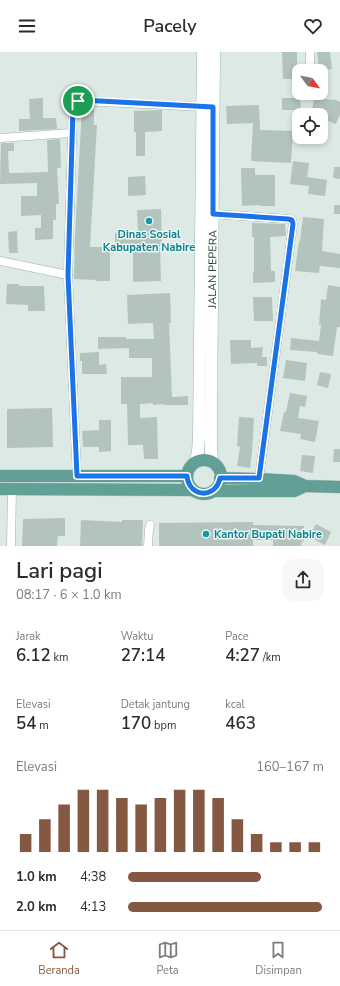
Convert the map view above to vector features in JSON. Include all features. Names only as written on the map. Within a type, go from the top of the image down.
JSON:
[{"type":"main road","name":"JALAN PEPERA","points":[[203,52],[208,107],[213,214],[206,286],[213,463]]},
{"type":"main road","name":"JALAN PEPERA","points":[[196,462],[199,438],[206,286],[208,107],[214,52]]},
{"type":"main road","points":[[207,460],[213,463],[220,472],[220,478],[217,486],[208,493],[198,493],[189,486],[187,476],[188,471],[196,462],[207,460]]},
{"type":"main road","points":[[0,476],[187,476]]},
{"type":"main road","points":[[220,478],[259,478],[294,481],[305,486],[340,487]]},
{"type":"main road","points":[[213,490],[294,491],[305,486]]},
{"type":"main road","points":[[6,489],[193,490]]},
{"type":"street","points":[[310,52],[310,64]]},
{"type":"street","points":[[77,476],[68,275],[73,106],[77,101],[80,101],[208,107]]},
{"type":"street","points":[[0,138],[72,133]]},
{"type":"street","points":[[213,214],[288,219],[292,220],[293,224],[259,478]]},
{"type":"street","points":[[0,261],[68,275]]},
{"type":"street","points":[[6,489],[12,546]]},
{"type":"street","points":[[148,546],[148,529],[150,525]]},
{"type":"building","points":[[282,52],[297,52],[297,64],[292,64],[292,79],[283,79]]},
{"type":"building","points":[[317,52],[330,52],[332,69],[328,70],[328,64],[318,64]]},
{"type":"building","points":[[43,98],[43,118],[56,118],[57,129],[19,131],[19,119],[30,119],[29,99]]},
{"type":"building","points":[[282,98],[300,100],[301,108],[282,110]]},
{"type":"building","points":[[334,99],[340,102],[340,114],[336,124],[328,121],[328,108],[312,108],[314,100]]},
{"type":"building","points":[[259,105],[260,130],[292,131],[291,163],[251,161],[253,123],[227,124],[226,106]]},
{"type":"building","points":[[82,107],[94,107],[94,125],[97,125],[90,247],[110,247],[110,281],[74,279]]},
{"type":"building","points":[[162,110],[162,131],[145,132],[145,156],[136,156],[134,111]]},
{"type":"building","points":[[60,139],[61,168],[57,168],[59,204],[56,204],[56,220],[53,220],[53,239],[35,240],[35,228],[41,228],[41,215],[21,216],[21,196],[37,196],[37,183],[0,184],[1,143],[14,143],[14,151],[8,151],[9,173],[48,172],[47,140]]},
{"type":"building","points":[[293,161],[309,163],[307,177],[327,180],[325,196],[308,194],[309,186],[290,184]]},
{"type":"building","points":[[334,167],[340,167],[340,179],[333,178]]},
{"type":"building","points":[[241,168],[255,168],[255,175],[275,175],[275,206],[242,206]]},
{"type":"building","points":[[145,176],[146,195],[128,196],[128,177]]},
{"type":"building","points":[[334,205],[340,205],[340,214],[334,214]]},
{"type":"building","points":[[161,209],[161,281],[133,282],[133,245],[115,245],[115,233],[138,232],[137,210]]},
{"type":"building","points":[[303,217],[324,219],[322,251],[340,254],[340,268],[320,266],[319,273],[295,271]]},
{"type":"building","points":[[252,223],[285,224],[286,236],[270,237],[271,271],[275,271],[275,282],[253,283],[254,237],[252,237]]},
{"type":"building","points":[[17,231],[18,253],[9,253],[8,232]]},
{"type":"building","points":[[7,284],[19,284],[19,286],[44,286],[45,311],[28,311],[28,305],[6,304]]},
{"type":"building","points":[[328,285],[340,287],[340,327],[337,327],[333,356],[317,354],[317,352],[290,350],[291,338],[319,341],[321,325],[319,325],[321,299],[326,300]]},
{"type":"building","points":[[170,293],[171,323],[169,323],[172,397],[188,396],[188,405],[153,405],[153,403],[140,404],[140,418],[157,417],[158,459],[144,459],[143,445],[128,445],[127,404],[121,404],[121,377],[152,377],[152,358],[129,358],[129,348],[98,349],[98,337],[154,339],[153,323],[128,324],[127,295]]},
{"type":"building","points":[[253,297],[272,297],[273,321],[254,321]]},
{"type":"building","points":[[230,340],[251,340],[251,348],[263,347],[262,357],[267,357],[267,366],[257,366],[257,363],[231,364]]},
{"type":"building","points":[[99,352],[99,365],[106,364],[107,374],[82,374],[82,361],[80,361],[80,353]]},
{"type":"building","points":[[286,360],[307,363],[305,381],[283,378]]},
{"type":"building","points":[[320,372],[331,374],[328,388],[317,385]]},
{"type":"building","points":[[290,393],[307,396],[305,407],[300,406],[298,418],[319,421],[315,442],[300,439],[301,434],[280,431]]},
{"type":"building","points":[[52,408],[53,447],[7,448],[7,409]]},
{"type":"building","points":[[239,417],[254,418],[250,468],[237,466],[240,447],[237,446]]},
{"type":"building","points":[[99,420],[111,420],[111,451],[99,452],[99,447],[83,447],[82,431],[99,430]]},
{"type":"building","points":[[334,449],[340,449],[340,462],[333,462]]},
{"type":"building","points":[[302,455],[315,456],[313,473],[300,471]]},
{"type":"building","points":[[65,518],[65,536],[58,536],[57,546],[22,546],[23,519]]},
{"type":"building","points":[[81,520],[122,522],[122,520],[143,520],[142,546],[80,546]]},
{"type":"building","name":"Kantor Bupati Nabire","points":[[253,522],[253,525],[304,526],[304,541],[302,541],[301,546],[273,546],[273,540],[253,540],[253,546],[159,546],[159,523]]},
{"type":"building","points":[[316,524],[331,532],[325,545],[309,537]]},
{"type":"place","name":"Dinas Sosial Kabupaten Nabire","points":[[149,221]]},
{"type":"place","name":"Kantor Bupati Nabire","points":[[206,534]]},
{"type":"route","points":[[78,101],[213,107],[213,214],[262,216],[292,220],[293,224],[259,478],[220,478],[220,481],[213,490],[204,494],[198,493],[189,486],[187,476],[77,476],[68,275],[73,106],[78,101]]}]
